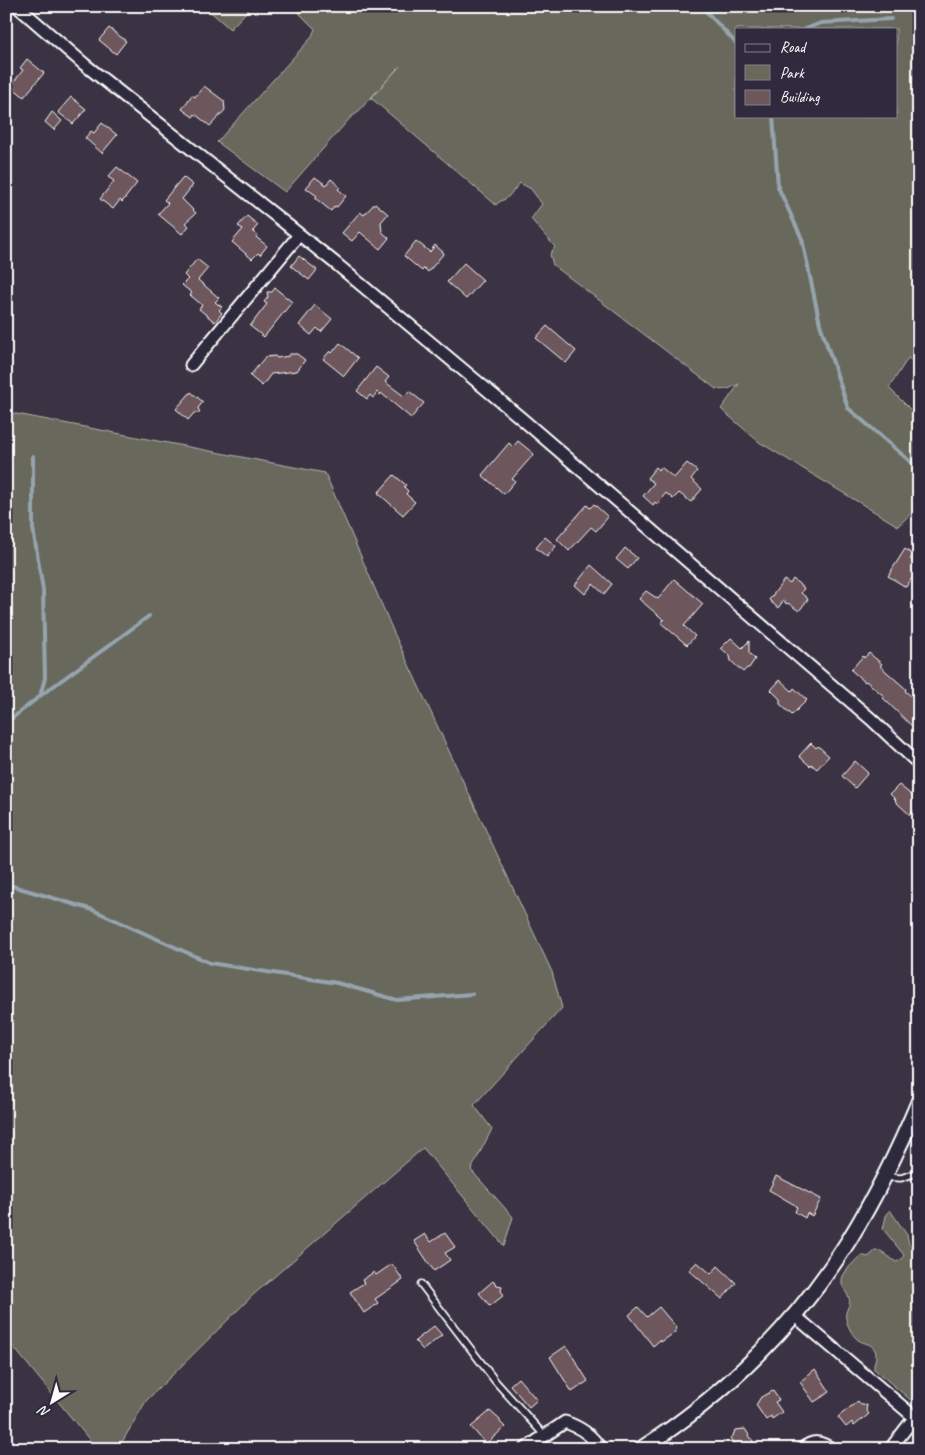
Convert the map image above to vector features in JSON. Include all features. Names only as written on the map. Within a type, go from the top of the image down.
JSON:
[{"type":"street","points":[[17,6],[84,64],[300,235],[544,438],[871,718],[919,764]]},
{"type":"street","points":[[191,365],[300,235]]},
{"type":"street","points":[[641,1449],[689,1415],[728,1383],[762,1351],[794,1316],[848,1241],[884,1177],[919,1101]]},
{"type":"street","points":[[794,1316],[917,1420],[890,1449]]},
{"type":"street","points":[[525,1449],[565,1422],[579,1427],[592,1437],[601,1449]]},
{"type":"street","points":[[802,1449],[809,1443],[817,1441],[824,1443],[832,1449]]},
{"type":"lane","points":[[884,1177],[901,1178],[919,1172]]},
{"type":"lane","points":[[420,1284],[496,1382],[544,1436]]},
{"type":"green space","points":[[204,6],[252,6],[230,29]]},
{"type":"green space","points":[[296,6],[821,6],[820,8],[836,12],[860,10],[880,13],[888,6],[892,6],[903,11],[919,10],[919,364],[908,358],[889,388],[919,418],[919,506],[898,526],[759,442],[721,409],[739,384],[731,388],[716,389],[553,265],[550,254],[555,247],[531,219],[542,204],[531,189],[520,183],[507,198],[496,205],[371,98],[400,66],[356,114],[351,117],[285,192],[217,142],[311,38],[315,29],[300,14]]},
{"type":"green space","points":[[6,412],[325,473],[394,633],[552,972],[562,1008],[474,1105],[492,1129],[471,1170],[513,1217],[504,1246],[423,1148],[253,1295],[146,1401],[118,1449],[97,1449],[6,1338]]},
{"type":"green space","points":[[890,1210],[907,1235],[909,1244],[919,1254],[919,1407],[874,1369],[875,1350],[856,1338],[850,1330],[846,1319],[849,1300],[842,1285],[842,1279],[851,1265],[861,1255],[868,1257],[875,1251],[881,1251],[896,1262],[901,1260],[904,1255],[883,1229],[886,1216]]},
{"type":"building","points":[[109,28],[126,41],[116,54],[99,40]]},
{"type":"building","points":[[27,59],[44,73],[24,97],[11,86],[23,70],[20,68]]},
{"type":"building","points":[[204,86],[224,101],[225,110],[210,126],[195,114],[193,117],[182,109],[192,95],[195,97]]},
{"type":"building","points":[[71,97],[86,109],[73,124],[58,112]]},
{"type":"building","points":[[52,112],[62,121],[54,130],[45,122]]},
{"type":"building","points":[[102,123],[117,135],[102,153],[85,138],[91,131],[94,133]]},
{"type":"building","points":[[117,167],[137,183],[122,202],[120,200],[113,209],[100,199],[114,181],[108,177]]},
{"type":"building","points":[[183,177],[193,185],[182,199],[196,213],[185,223],[189,226],[182,234],[158,214],[168,203],[164,200]]},
{"type":"building","points":[[315,177],[326,185],[331,179],[346,196],[331,211],[315,198],[317,196],[306,188]]},
{"type":"building","points":[[375,203],[388,214],[381,222],[382,232],[389,238],[380,249],[360,232],[352,241],[342,233],[360,212],[364,215]]},
{"type":"building","points":[[247,216],[258,225],[253,231],[257,235],[256,237],[267,246],[260,255],[258,253],[252,259],[232,242],[243,229],[238,226]]},
{"type":"building","points":[[416,241],[430,252],[435,245],[444,253],[428,272],[424,268],[422,271],[404,256]]},
{"type":"building","points":[[299,256],[317,270],[309,280],[291,266]]},
{"type":"building","points":[[197,259],[208,268],[198,280],[219,298],[215,302],[222,307],[219,310],[222,313],[215,322],[199,309],[202,305],[182,285],[188,279],[184,275]]},
{"type":"building","points":[[464,263],[483,280],[466,299],[447,282]]},
{"type":"building","points":[[275,288],[292,302],[264,337],[250,326],[267,304],[264,302],[268,297],[267,292],[272,292]]},
{"type":"building","points":[[315,305],[332,319],[321,332],[317,328],[311,335],[299,325]]},
{"type":"building","points":[[547,326],[576,351],[566,363],[536,338]]},
{"type":"building","points":[[340,343],[358,358],[344,376],[323,359],[330,351],[332,353]]},
{"type":"building","points":[[290,354],[297,354],[305,360],[297,371],[271,374],[262,386],[250,376],[265,357],[275,356],[277,358],[289,356]]},
{"type":"building","points":[[376,367],[389,377],[385,382],[404,396],[409,391],[424,403],[411,418],[381,393],[380,395],[377,392],[373,398],[370,395],[367,399],[357,391]]},
{"type":"building","points":[[191,392],[203,402],[198,408],[200,413],[194,413],[188,420],[176,409]]},
{"type":"building","points":[[518,441],[534,454],[512,479],[515,481],[504,494],[482,475],[509,443],[513,447]]},
{"type":"building","points":[[687,463],[697,471],[691,479],[702,489],[691,502],[679,493],[673,499],[666,493],[657,504],[655,502],[653,505],[643,496],[654,483],[647,478],[656,467],[659,470],[661,467],[674,478]]},
{"type":"building","points":[[394,475],[406,485],[404,487],[408,491],[406,494],[415,502],[403,515],[378,493]]},
{"type":"building","points":[[594,504],[608,517],[596,531],[591,527],[569,551],[557,539],[587,505],[590,508]]},
{"type":"building","points":[[545,537],[556,546],[547,557],[536,548]]},
{"type":"building","points":[[625,548],[637,558],[628,569],[616,559]]},
{"type":"building","points":[[905,549],[913,555],[910,559],[919,565],[919,568],[906,587],[888,576]]},
{"type":"building","points":[[591,565],[612,584],[604,594],[593,584],[585,594],[575,585]]},
{"type":"building","points":[[674,579],[703,604],[684,626],[695,636],[687,645],[661,623],[664,620],[639,599],[646,591],[658,599]]},
{"type":"building","points":[[793,579],[804,588],[801,593],[808,599],[799,611],[783,601],[778,608],[769,600],[784,580],[790,584]]},
{"type":"building","points":[[731,638],[742,648],[749,641],[749,653],[755,659],[749,668],[743,672],[721,648]]},
{"type":"building","points":[[869,653],[919,703],[919,733],[883,698],[884,696],[851,670],[863,656],[864,658]]},
{"type":"building","points":[[780,680],[792,691],[794,688],[807,700],[792,715],[780,704],[780,699],[771,690]]},
{"type":"building","points":[[811,743],[816,748],[818,746],[829,756],[817,769],[811,764],[810,766],[799,756]]},
{"type":"building","points":[[855,761],[868,773],[855,788],[842,776]]},
{"type":"building","points":[[899,785],[919,801],[919,816],[913,811],[910,815],[890,794]]},
{"type":"building","points":[[776,1176],[821,1199],[812,1216],[807,1213],[805,1218],[795,1212],[797,1207],[795,1205],[769,1190]]},
{"type":"building","points":[[445,1233],[455,1247],[445,1253],[450,1260],[434,1271],[414,1241],[425,1234],[431,1242]]},
{"type":"building","points":[[697,1262],[711,1274],[718,1266],[736,1283],[722,1299],[689,1270]]},
{"type":"building","points":[[392,1264],[403,1280],[375,1299],[378,1303],[364,1313],[350,1292],[364,1283],[362,1280],[374,1272],[376,1275]]},
{"type":"building","points":[[493,1281],[497,1285],[502,1286],[501,1291],[504,1295],[490,1306],[479,1293]]},
{"type":"building","points":[[638,1307],[647,1317],[659,1307],[676,1327],[675,1332],[653,1346],[629,1315]]},
{"type":"building","points":[[434,1326],[442,1335],[423,1350],[415,1341]]},
{"type":"building","points":[[566,1346],[588,1381],[572,1392],[550,1357]]},
{"type":"building","points":[[815,1369],[830,1392],[814,1402],[800,1382]]},
{"type":"building","points":[[518,1378],[537,1400],[529,1407],[510,1385]]},
{"type":"building","points":[[773,1391],[779,1400],[775,1402],[782,1412],[772,1419],[771,1416],[766,1420],[756,1405],[761,1397]]},
{"type":"building","points":[[858,1401],[861,1405],[867,1405],[866,1410],[869,1414],[854,1426],[852,1422],[846,1427],[838,1417]]},
{"type":"building","points":[[490,1411],[505,1427],[486,1444],[471,1427]]},
{"type":"building","points":[[745,1429],[758,1449],[737,1449],[730,1438],[735,1430]]},
{"type":"waterway","points":[[701,6],[735,42]]},
{"type":"waterway","points":[[808,28],[821,23],[891,19]]},
{"type":"waterway","points":[[773,118],[778,187],[802,239],[820,324],[848,408],[919,469]]},
{"type":"waterway","points":[[33,456],[33,529],[43,590],[45,678],[40,696]]},
{"type":"waterway","points":[[6,723],[149,616]]},
{"type":"waterway","points":[[6,884],[93,910],[210,963],[337,983],[397,1000],[472,994]]}]
